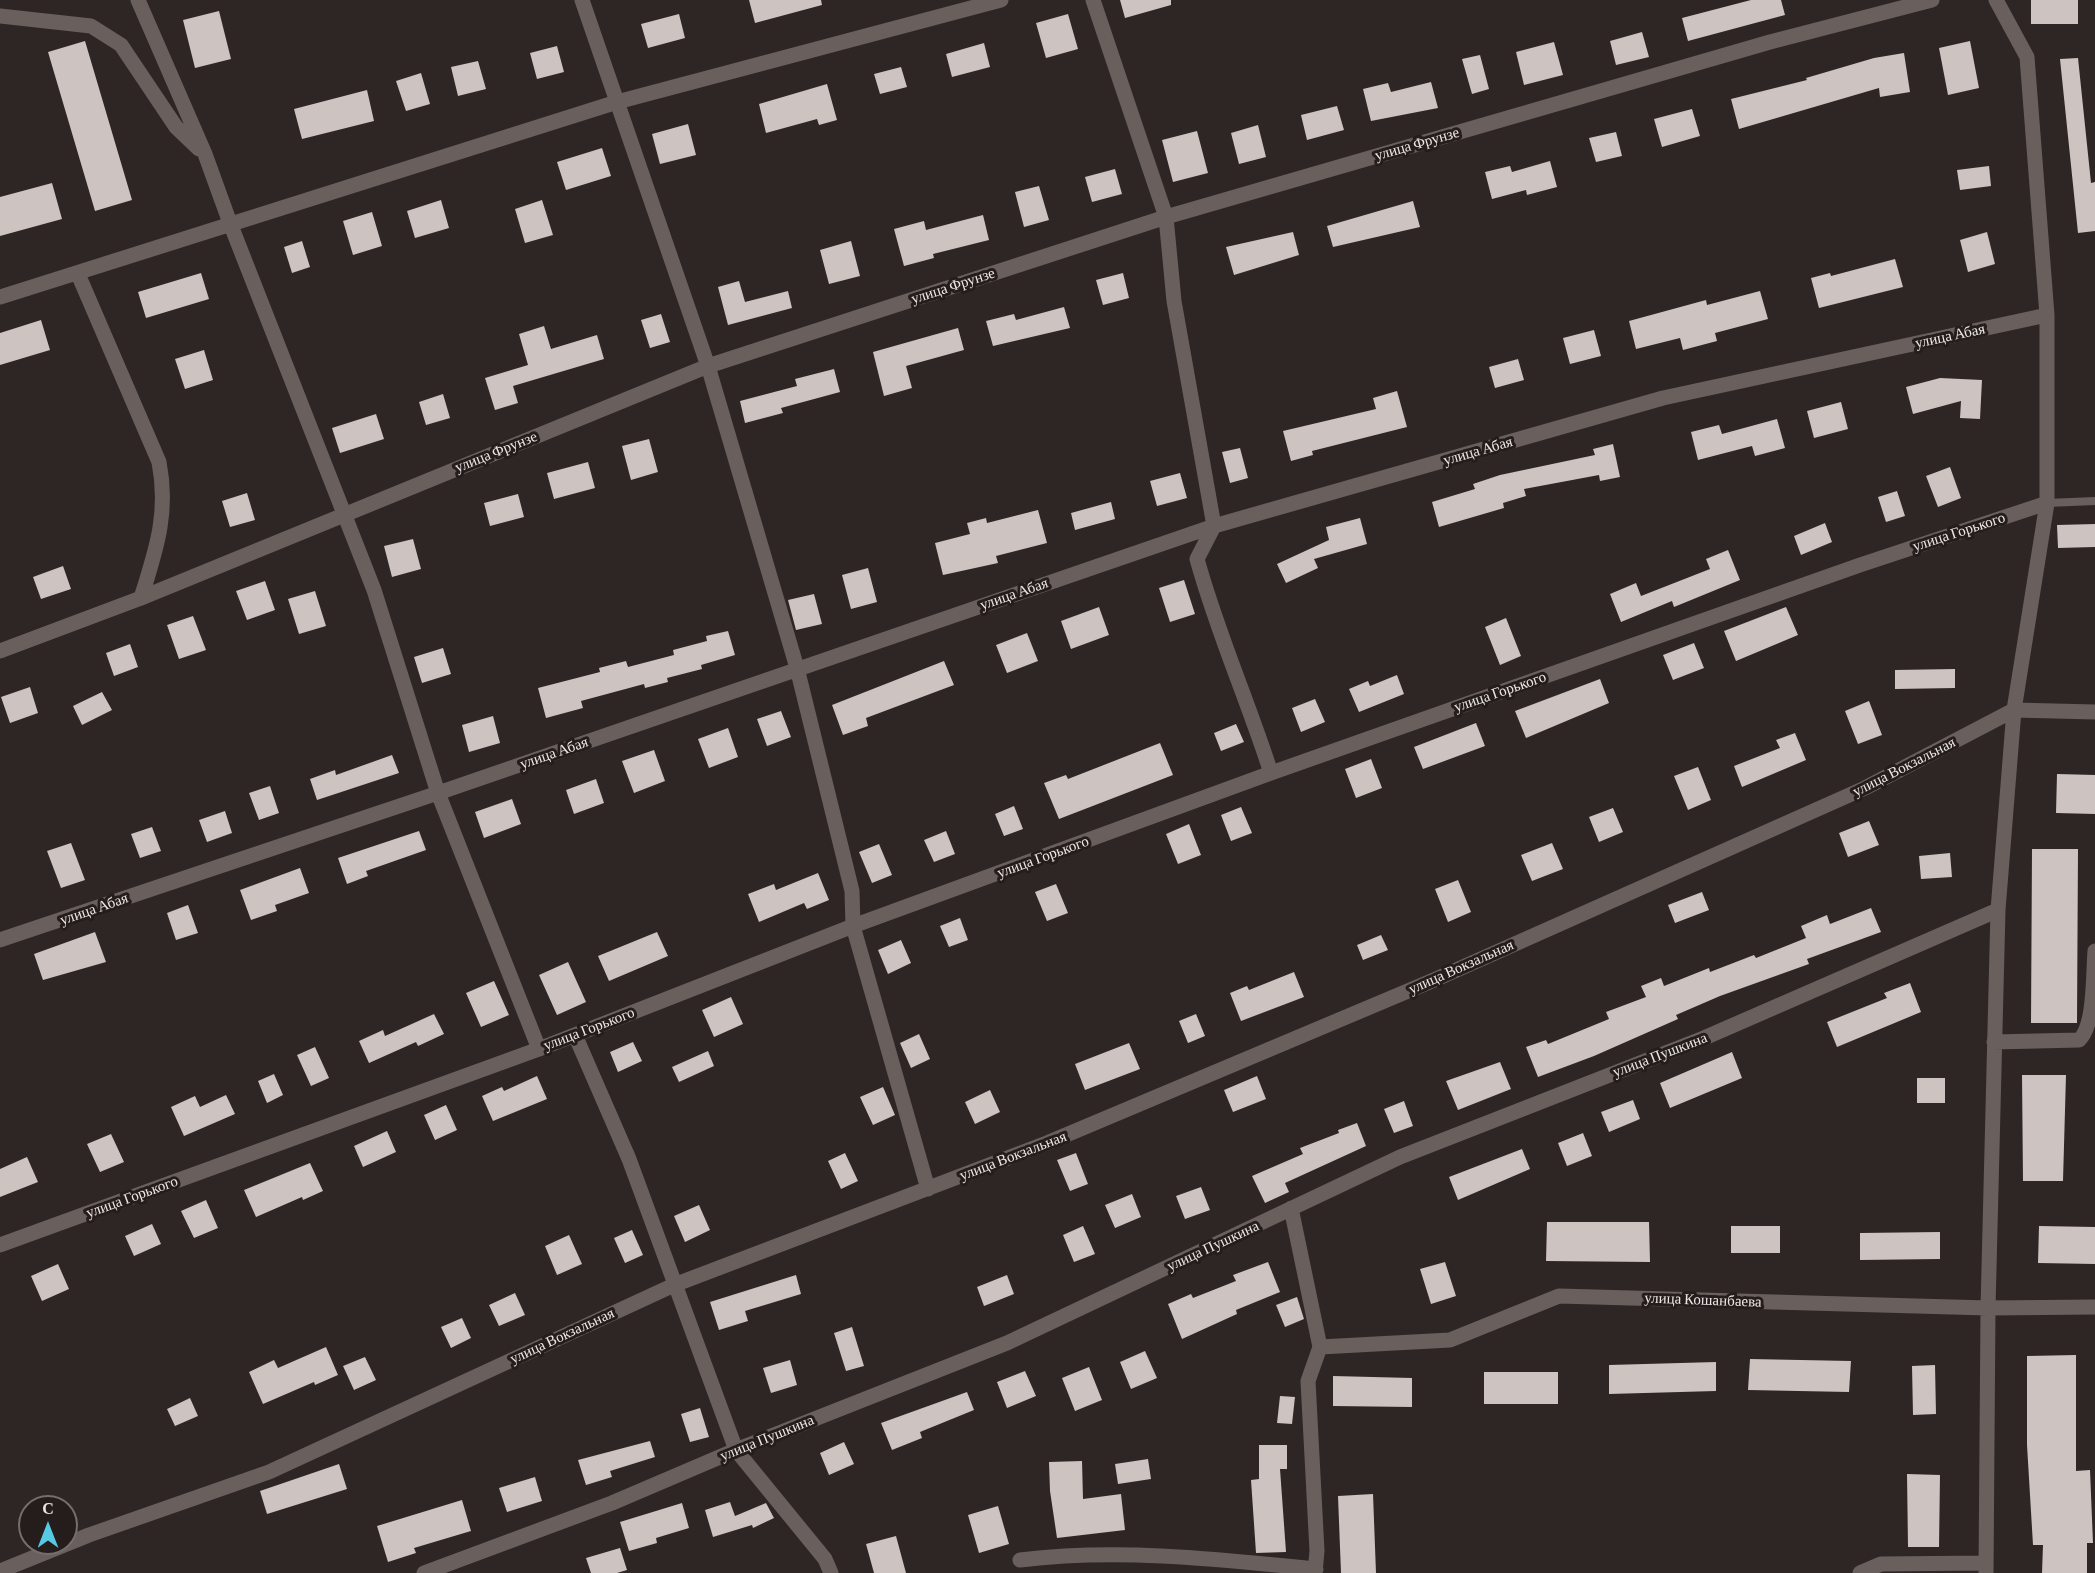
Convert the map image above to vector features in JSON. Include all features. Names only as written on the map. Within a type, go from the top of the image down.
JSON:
[{"type":"street","points":[[138,0],[205,154],[374,590],[438,793],[539,1049]]},
{"type":"street","points":[[582,0],[708,366],[796,668],[852,891],[853,926],[928,1189]]},
{"type":"street","points":[[0,297],[618,102],[1001,0]]},
{"type":"street","points":[[1093,0],[1166,217],[1174,301],[1214,526],[1197,559],[1212,613],[1250,708],[1271,773]]},
{"type":"street","name":"улица Фрунзе","points":[[0,651],[141,598],[708,366],[1166,217],[1770,42],[1932,0]]},
{"type":"street","points":[[1860,1573],[1881,1564],[1986,1568],[1988,1308],[1998,910],[2014,710],[2046,503],[2046,315],[2027,57],[1996,0]]},
{"type":"street","points":[[0,16],[91,26],[121,45],[176,128],[205,154]]},
{"type":"street","points":[[78,274],[159,462],[164,490],[159,541],[141,598]]},
{"type":"street","name":"улица Абая","points":[[0,940],[438,793],[1214,526],[1663,398],[2046,315]]},
{"type":"street","name":"улица Горького","points":[[0,1245],[539,1049],[853,926],[1271,773],[1860,565],[2046,503]]},
{"type":"street","points":[[2014,710],[2095,712]]},
{"type":"street","name":"улица Вокзальная","points":[[0,1571],[89,1535],[269,1472],[674,1285],[1047,1143],[1434,980],[1865,788],[2014,710]]},
{"type":"street","name":"улица Пушкина","points":[[424,1573],[612,1503],[736,1450],[1007,1343],[1400,1156],[1704,1038],[1998,910]]},
{"type":"street","points":[[1994,1042],[2079,1040],[2086,1035],[2094,1015],[2095,951]]},
{"type":"street","points":[[575,1035],[629,1159],[736,1450],[825,1559],[831,1573]]},
{"type":"street","points":[[1020,1560],[1069,1554],[1190,1556],[1316,1571],[1317,1551],[1308,1381],[1320,1347],[1292,1208]]},
{"type":"street","name":"улица Кошанбаева","points":[[1320,1347],[1450,1340],[1559,1296],[1988,1308],[2095,1307]]},
{"type":"lane","name":"улица Горького","points":[[2046,503],[2095,501]]},
{"type":"building","points":[[749,0],[821,0],[822,5],[755,23]]},
{"type":"building","points":[[1120,0],[1171,0],[1171,5],[1125,18]]},
{"type":"building","points":[[1751,0],[1781,0],[1785,15],[1688,41],[1682,18]]},
{"type":"building","points":[[2031,0],[2078,0],[2078,24],[2031,24]]},
{"type":"building","points":[[219,11],[231,59],[195,68],[183,20]]},
{"type":"building","points":[[679,14],[685,38],[648,48],[641,24]]},
{"type":"building","points":[[1068,14],[1078,49],[1046,58],[1036,23]]},
{"type":"building","points":[[1642,32],[1649,57],[1616,65],[1610,41]]},
{"type":"building","points":[[85,41],[132,200],[95,211],[48,52]]},
{"type":"building","points":[[1970,41],[1979,88],[1948,95],[1939,48]]},
{"type":"building","points":[[1554,42],[1563,75],[1524,85],[1516,52]]},
{"type":"building","points":[[984,43],[990,67],[952,77],[946,54]]},
{"type":"building","points":[[557,46],[564,72],[537,79],[530,53]]},
{"type":"building","points":[[1904,53],[1910,92],[1880,97],[1879,88],[1739,129],[1731,99],[1807,80],[1806,78],[1874,58]]},
{"type":"building","points":[[1480,55],[1489,89],[1472,94],[1462,59]]},
{"type":"building","points":[[2078,58],[2091,183],[2095,182],[2095,231],[2078,233],[2060,59]]},
{"type":"building","points":[[478,61],[486,89],[458,96],[451,67]]},
{"type":"building","points":[[901,67],[907,87],[880,94],[874,74]]},
{"type":"building","points":[[421,73],[430,104],[406,111],[396,81]]},
{"type":"building","points":[[1431,82],[1438,108],[1371,121],[1363,89],[1388,83],[1391,92]]},
{"type":"building","points":[[827,84],[837,120],[819,125],[817,119],[766,133],[759,104]]},
{"type":"building","points":[[367,90],[374,121],[302,139],[294,109]]},
{"type":"building","points":[[1337,106],[1344,130],[1307,140],[1301,115]]},
{"type":"building","points":[[1692,109],[1700,136],[1662,147],[1654,119]]},
{"type":"building","points":[[688,124],[696,155],[660,164],[652,134]]},
{"type":"building","points":[[1258,125],[1266,157],[1239,164],[1231,133]]},
{"type":"building","points":[[1197,131],[1208,173],[1173,182],[1162,140]]},
{"type":"building","points":[[1616,132],[1622,156],[1596,162],[1589,138]]},
{"type":"building","points":[[602,148],[611,176],[566,190],[557,162]]},
{"type":"building","points":[[1550,161],[1557,187],[1527,195],[1526,190],[1492,199],[1485,172],[1510,166],[1512,172]]},
{"type":"building","points":[[1989,166],[1991,186],[1960,190],[1957,170]]},
{"type":"building","points":[[1115,169],[1122,194],[1092,202],[1085,177]]},
{"type":"building","points":[[52,183],[62,219],[0,236],[0,197]]},
{"type":"building","points":[[1039,186],[1049,220],[1024,227],[1015,192]]},
{"type":"building","points":[[441,200],[449,228],[415,238],[407,211]]},
{"type":"building","points":[[542,200],[553,235],[525,243],[515,209]]},
{"type":"building","points":[[1413,201],[1420,227],[1333,247],[1327,226]]},
{"type":"building","points":[[372,212],[382,246],[353,255],[343,221]]},
{"type":"building","points":[[983,215],[989,240],[933,254],[934,258],[904,266],[894,229],[924,221],[926,230]]},
{"type":"building","points":[[1293,232],[1299,255],[1234,275],[1226,247]]},
{"type":"building","points":[[1987,232],[1995,264],[1968,272],[1960,240]]},
{"type":"building","points":[[302,241],[310,267],[292,273],[284,247]]},
{"type":"building","points":[[851,241],[860,276],[829,284],[820,250]]},
{"type":"building","points":[[1895,259],[1903,287],[1819,308],[1811,278],[1830,273],[1831,276]]},
{"type":"building","points":[[201,273],[209,299],[146,318],[138,292]]},
{"type":"building","points":[[1123,273],[1129,298],[1103,305],[1096,280]]},
{"type":"building","points":[[739,281],[745,302],[788,291],[792,308],[728,325],[718,287]]},
{"type":"building","points":[[1760,291],[1768,319],[1715,333],[1717,341],[1683,350],[1680,338],[1636,349],[1629,321],[1706,300],[1707,305]]},
{"type":"building","points":[[1064,307],[1070,328],[993,346],[986,321],[1014,314],[1016,320]]},
{"type":"building","points":[[661,314],[670,342],[650,348],[641,320]]},
{"type":"building","points":[[41,320],[50,350],[0,365],[0,333]]},
{"type":"building","points":[[544,326],[551,349],[597,335],[604,359],[513,386],[518,403],[495,410],[485,378],[528,365],[519,334]]},
{"type":"building","points":[[958,328],[964,350],[906,366],[912,388],[884,396],[873,352]]},
{"type":"building","points":[[1594,330],[1601,356],[1570,364],[1563,338]]},
{"type":"building","points":[[204,350],[213,380],[185,389],[175,359]]},
{"type":"building","points":[[1518,359],[1524,380],[1495,388],[1489,367]]},
{"type":"building","points":[[834,369],[840,392],[781,408],[783,413],[745,423],[740,401],[797,386],[795,379]]},
{"type":"building","points":[[1940,378],[1982,380],[1980,419],[1960,418],[1961,401],[1913,414],[1906,387]]},
{"type":"building","points":[[1397,391],[1407,427],[1312,451],[1313,455],[1291,461],[1283,431],[1376,409],[1373,398]]},
{"type":"building","points":[[443,394],[450,418],[426,425],[419,402]]},
{"type":"building","points":[[1841,402],[1848,429],[1814,438],[1807,411]]},
{"type":"building","points":[[376,414],[384,439],[340,453],[332,428]]},
{"type":"building","points":[[1777,419],[1785,448],[1755,456],[1752,446],[1698,460],[1691,432],[1719,425],[1722,434]]},
{"type":"building","points":[[649,439],[658,472],[631,480],[622,446]]},
{"type":"building","points":[[1613,444],[1620,477],[1600,481],[1599,475],[1524,489],[1526,496],[1503,503],[1504,508],[1439,527],[1432,502],[1475,489],[1473,484],[1500,475],[1595,455],[1593,449]]},
{"type":"building","points":[[1240,448],[1248,478],[1230,483],[1222,452]]},
{"type":"building","points":[[588,462],[595,488],[554,499],[547,473]]},
{"type":"building","points":[[1950,467],[1961,498],[1938,507],[1926,476]]},
{"type":"building","points":[[1180,473],[1187,498],[1157,506],[1150,481]]},
{"type":"building","points":[[1897,491],[1905,516],[1886,522],[1878,497]]},
{"type":"building","points":[[247,493],[255,520],[230,527],[222,501]]},
{"type":"building","points":[[518,494],[524,517],[490,526],[484,503]]},
{"type":"building","points":[[1111,502],[1115,519],[1075,530],[1071,513]]},
{"type":"building","points":[[1038,510],[1047,543],[996,556],[998,563],[943,575],[935,543],[970,534],[967,523],[986,518],[987,523]]},
{"type":"building","points":[[1360,518],[1367,544],[1314,559],[1318,568],[1286,583],[1277,564],[1329,540],[1326,527]]},
{"type":"building","points":[[1825,523],[1832,542],[1801,555],[1794,536]]},
{"type":"building","points":[[2095,524],[2095,547],[2058,548],[2057,525]]},
{"type":"building","points":[[413,539],[421,569],[392,577],[384,546]]},
{"type":"building","points":[[1728,550],[1740,580],[1674,607],[1672,601],[1621,622],[1610,594],[1636,583],[1641,596],[1710,569],[1706,559]]},
{"type":"building","points":[[63,566],[71,589],[41,599],[33,577]]},
{"type":"building","points":[[868,568],[877,602],[851,609],[842,575]]},
{"type":"building","points":[[1184,580],[1195,614],[1170,622],[1159,588]]},
{"type":"building","points":[[265,581],[275,610],[247,620],[236,591]]},
{"type":"building","points":[[315,591],[326,626],[299,634],[288,599]]},
{"type":"building","points":[[814,594],[822,624],[796,630],[788,600]]},
{"type":"building","points":[[1099,607],[1109,635],[1071,649],[1061,621]]},
{"type":"building","points":[[1786,607],[1798,635],[1736,661],[1724,631]]},
{"type":"building","points":[[193,616],[206,650],[179,659],[167,625]]},
{"type":"building","points":[[1506,618],[1521,656],[1500,665],[1485,627]]},
{"type":"building","points":[[728,631],[735,655],[701,665],[702,669],[667,678],[668,682],[645,688],[644,684],[581,701],[583,708],[546,718],[538,688],[600,672],[599,668],[626,661],[628,667],[674,655],[673,650],[707,641],[706,636]]},
{"type":"building","points":[[1027,633],[1038,661],[1007,673],[996,645]]},
{"type":"building","points":[[1694,643],[1704,668],[1673,680],[1663,655]]},
{"type":"building","points":[[130,644],[138,667],[114,676],[106,653]]},
{"type":"building","points":[[443,648],[451,674],[422,683],[414,657]]},
{"type":"building","points":[[944,661],[954,685],[866,718],[868,726],[843,735],[832,705]]},
{"type":"building","points":[[1955,669],[1955,688],[1895,689],[1895,670]]},
{"type":"building","points":[[1397,675],[1404,694],[1359,712],[1349,689],[1368,681],[1370,686]]},
{"type":"building","points":[[1600,679],[1609,703],[1526,738],[1515,711]]},
{"type":"building","points":[[30,687],[38,713],[10,723],[1,697]]},
{"type":"building","points":[[102,692],[112,710],[82,725],[73,706]]},
{"type":"building","points":[[1315,699],[1325,722],[1301,732],[1292,708]]},
{"type":"building","points":[[1869,701],[1882,735],[1858,744],[1845,711]]},
{"type":"building","points":[[781,711],[791,737],[767,746],[757,719]]},
{"type":"building","points":[[493,716],[500,743],[469,752],[462,725]]},
{"type":"building","points":[[1476,723],[1485,746],[1423,769],[1414,747]]},
{"type":"building","points":[[1236,724],[1244,742],[1221,751],[1214,733]]},
{"type":"building","points":[[728,728],[738,757],[709,768],[698,739]]},
{"type":"building","points":[[1795,733],[1806,760],[1742,787],[1734,766],[1780,748],[1776,740]]},
{"type":"building","points":[[1160,743],[1173,775],[1059,819],[1044,783],[1066,775],[1068,779]]},
{"type":"building","points":[[654,750],[665,781],[634,793],[622,761]]},
{"type":"building","points":[[392,755],[399,773],[317,800],[310,779],[335,770],[336,775]]},
{"type":"building","points":[[1371,759],[1382,788],[1356,798],[1345,769]]},
{"type":"building","points":[[1698,767],[1711,800],[1688,810],[1674,776]]},
{"type":"building","points":[[2057,774],[2095,775],[2095,814],[2056,813]]},
{"type":"building","points":[[596,779],[604,803],[574,814],[566,790]]},
{"type":"building","points":[[270,786],[279,813],[259,820],[249,793]]},
{"type":"building","points":[[512,799],[521,824],[484,838],[475,812]]},
{"type":"building","points":[[1014,806],[1023,829],[1004,836],[995,814]]},
{"type":"building","points":[[1241,807],[1252,833],[1231,841],[1221,815]]},
{"type":"building","points":[[1613,808],[1623,832],[1599,842],[1589,817]]},
{"type":"building","points":[[225,811],[232,833],[207,842],[199,820]]},
{"type":"building","points":[[1869,821],[1879,845],[1848,857],[1839,833]]},
{"type":"building","points":[[1189,824],[1201,855],[1178,864],[1166,834]]},
{"type":"building","points":[[152,827],[161,851],[140,858],[131,834]]},
{"type":"building","points":[[419,831],[426,850],[366,871],[368,876],[347,884],[338,858]]},
{"type":"building","points":[[946,831],[955,854],[934,862],[924,840]]},
{"type":"building","points":[[71,843],[85,880],[61,888],[47,851]]},
{"type":"building","points":[[1552,843],[1563,869],[1532,881],[1521,855]]},
{"type":"building","points":[[879,844],[892,875],[872,883],[859,852]]},
{"type":"building","points":[[2032,849],[2078,849],[2077,1023],[2031,1023]]},
{"type":"building","points":[[1950,853],[1952,877],[1921,879],[1919,856]]},
{"type":"building","points":[[300,868],[309,893],[275,905],[277,911],[251,920],[240,890]]},
{"type":"building","points":[[818,873],[829,900],[807,909],[804,903],[759,922],[748,894],[774,884],[776,890]]},
{"type":"building","points":[[1458,880],[1471,912],[1448,922],[1435,889]]},
{"type":"building","points":[[1056,884],[1068,913],[1047,921],[1035,892]]},
{"type":"building","points":[[1702,892],[1709,910],[1675,923],[1668,905]]},
{"type":"building","points":[[188,905],[198,933],[176,940],[167,913]]},
{"type":"building","points":[[1871,908],[1881,932],[1807,959],[1809,964],[1720,996],[1676,1015],[1678,1019],[1594,1056],[1538,1077],[1526,1047],[1546,1040],[1548,1044],[1609,1019],[1606,1012],[1646,997],[1641,986],[1661,978],[1664,986],[1709,968],[1710,972],[1754,955],[1756,958],[1806,938],[1801,926],[1827,915],[1830,924]]},
{"type":"building","points":[[960,918],[968,940],[949,947],[940,926]]},
{"type":"building","points":[[95,932],[106,962],[43,980],[34,954]]},
{"type":"building","points":[[657,932],[668,956],[609,981],[598,956]]},
{"type":"building","points":[[1381,935],[1388,950],[1363,960],[1357,945]]},
{"type":"building","points":[[901,940],[911,963],[888,974],[878,950]]},
{"type":"building","points":[[568,962],[586,1002],[557,1015],[539,975]]},
{"type":"building","points":[[1294,972],[1304,997],[1241,1021],[1230,993],[1247,986],[1249,990]]},
{"type":"building","points":[[494,981],[509,1015],[481,1027],[466,993]]},
{"type":"building","points":[[1910,983],[1921,1012],[1837,1047],[1827,1022],[1887,998],[1884,993]]},
{"type":"building","points":[[731,997],[743,1024],[714,1037],[702,1010]]},
{"type":"building","points":[[434,1014],[444,1034],[418,1046],[416,1042],[369,1063],[359,1041],[383,1030],[385,1036]]},
{"type":"building","points":[[1196,1014],[1205,1036],[1188,1043],[1179,1021]]},
{"type":"building","points":[[919,1034],[930,1059],[911,1068],[900,1043]]},
{"type":"building","points":[[633,1042],[642,1061],[618,1072],[610,1052]]},
{"type":"building","points":[[1129,1043],[1140,1069],[1085,1090],[1075,1064]]},
{"type":"building","points":[[315,1047],[329,1078],[311,1086],[297,1055]]},
{"type":"building","points":[[708,1051],[714,1066],[679,1082],[672,1067]]},
{"type":"building","points":[[1732,1052],[1742,1078],[1670,1108],[1660,1083]]},
{"type":"building","points":[[1500,1062],[1511,1089],[1458,1110],[1446,1081]]},
{"type":"building","points":[[274,1074],[283,1095],[267,1103],[258,1081]]},
{"type":"building","points":[[2022,1075],[2066,1075],[2063,1181],[2023,1181]]},
{"type":"building","points":[[537,1076],[547,1099],[493,1121],[482,1096],[502,1087],[504,1091]]},
{"type":"building","points":[[1257,1076],[1266,1099],[1233,1112],[1224,1090]]},
{"type":"building","points":[[1917,1078],[1945,1078],[1945,1103],[1917,1103]]},
{"type":"building","points":[[883,1087],[895,1115],[873,1125],[860,1097]]},
{"type":"building","points":[[990,1090],[1000,1112],[975,1124],[965,1102]]},
{"type":"building","points":[[226,1095],[235,1114],[184,1136],[171,1107],[195,1096],[200,1107]]},
{"type":"building","points":[[1633,1100],[1640,1119],[1609,1132],[1601,1112]]},
{"type":"building","points":[[1404,1101],[1413,1126],[1394,1133],[1384,1109]]},
{"type":"building","points":[[446,1105],[457,1130],[435,1140],[424,1115]]},
{"type":"building","points":[[1357,1123],[1366,1146],[1285,1183],[1289,1192],[1265,1203],[1252,1176],[1303,1154],[1300,1148],[1339,1133],[1338,1130]]},
{"type":"building","points":[[387,1131],[396,1152],[363,1167],[354,1146]]},
{"type":"building","points":[[1583,1133],[1592,1156],[1567,1166],[1558,1143]]},
{"type":"building","points":[[111,1134],[124,1162],[100,1172],[87,1144]]},
{"type":"building","points":[[1522,1149],[1530,1169],[1458,1200],[1449,1177]]},
{"type":"building","points":[[845,1153],[858,1181],[841,1189],[828,1161]]},
{"type":"building","points":[[1076,1153],[1088,1184],[1070,1191],[1057,1160]]},
{"type":"building","points":[[27,1157],[38,1182],[0,1197],[0,1169]]},
{"type":"building","points":[[310,1163],[323,1191],[303,1200],[302,1197],[256,1217],[244,1190]]},
{"type":"building","points":[[1201,1187],[1210,1210],[1185,1219],[1176,1196]]},
{"type":"building","points":[[1132,1194],[1141,1217],[1115,1228],[1105,1205]]},
{"type":"building","points":[[206,1200],[218,1228],[194,1238],[181,1211]]},
{"type":"building","points":[[699,1205],[710,1230],[685,1242],[674,1216]]},
{"type":"building","points":[[1547,1222],[1649,1222],[1650,1262],[1546,1261]]},
{"type":"building","points":[[152,1224],[161,1244],[134,1256],[125,1236]]},
{"type":"building","points":[[1083,1226],[1095,1254],[1074,1262],[1063,1235]]},
{"type":"building","points":[[1731,1226],[1780,1226],[1780,1253],[1731,1253]]},
{"type":"building","points":[[2039,1226],[2095,1227],[2095,1264],[2038,1263]]},
{"type":"building","points":[[632,1230],[643,1255],[625,1263],[614,1238]]},
{"type":"building","points":[[1940,1232],[1940,1259],[1860,1260],[1860,1233]]},
{"type":"building","points":[[569,1235],[582,1264],[557,1275],[545,1246]]},
{"type":"building","points":[[1268,1262],[1280,1292],[1236,1310],[1237,1314],[1182,1339],[1168,1304],[1191,1294],[1193,1298],[1236,1281],[1233,1275]]},
{"type":"building","points":[[1445,1262],[1456,1296],[1431,1304],[1420,1269]]},
{"type":"building","points":[[58,1264],[69,1289],[42,1301],[31,1276]]},
{"type":"building","points":[[796,1275],[801,1294],[745,1311],[748,1321],[719,1330],[710,1302]]},
{"type":"building","points":[[1007,1275],[1014,1294],[984,1306],[977,1287]]},
{"type":"building","points":[[515,1293],[525,1315],[499,1326],[489,1305]]},
{"type":"building","points":[[1297,1297],[1304,1319],[1285,1327],[1276,1305]]},
{"type":"building","points":[[462,1318],[471,1338],[451,1348],[441,1327]]},
{"type":"building","points":[[852,1327],[864,1366],[846,1371],[834,1333]]},
{"type":"building","points":[[326,1347],[338,1375],[315,1385],[314,1382],[263,1404],[249,1372],[274,1360],[278,1368]]},
{"type":"building","points":[[1145,1351],[1157,1378],[1131,1389],[1120,1362]]},
{"type":"building","points":[[2076,1355],[2076,1471],[2090,1470],[2093,1543],[2087,1543],[2087,1573],[2042,1573],[2043,1545],[2033,1545],[2027,1445],[2027,1356]]},
{"type":"building","points":[[365,1357],[376,1380],[354,1390],[343,1366]]},
{"type":"building","points":[[1750,1359],[1851,1361],[1849,1392],[1748,1390]]},
{"type":"building","points":[[790,1360],[797,1385],[771,1393],[763,1368]]},
{"type":"building","points":[[1716,1362],[1716,1391],[1609,1394],[1609,1365]]},
{"type":"building","points":[[1935,1365],[1936,1414],[1913,1415],[1912,1366]]},
{"type":"building","points":[[1089,1367],[1102,1400],[1075,1411],[1062,1378]]},
{"type":"building","points":[[1025,1371],[1036,1396],[1007,1408],[997,1382]]},
{"type":"building","points":[[1484,1372],[1558,1372],[1558,1404],[1484,1404]]},
{"type":"building","points":[[1333,1376],[1412,1378],[1412,1407],[1333,1406]]},
{"type":"building","points":[[967,1392],[974,1410],[920,1432],[922,1438],[892,1450],[881,1423]]},
{"type":"building","points":[[1280,1396],[1295,1397],[1292,1424],[1277,1423]]},
{"type":"building","points":[[190,1398],[198,1416],[175,1426],[167,1409]]},
{"type":"building","points":[[700,1408],[709,1437],[690,1442],[681,1414]]},
{"type":"building","points":[[650,1441],[655,1457],[610,1471],[612,1477],[586,1485],[578,1460]]},
{"type":"building","points":[[844,1442],[854,1464],[829,1475],[820,1453]]},
{"type":"building","points":[[1259,1445],[1287,1445],[1287,1469],[1280,1469],[1286,1552],[1256,1553],[1251,1480],[1259,1479]]},
{"type":"building","points":[[1148,1459],[1151,1479],[1118,1484],[1115,1464]]},
{"type":"building","points":[[1082,1461],[1083,1499],[1121,1494],[1125,1530],[1057,1538],[1050,1491],[1049,1462]]},
{"type":"building","points":[[339,1464],[347,1489],[267,1514],[260,1491]]},
{"type":"building","points":[[1907,1474],[1940,1475],[1939,1547],[1908,1547]]},
{"type":"building","points":[[535,1477],[542,1501],[507,1512],[499,1488]]},
{"type":"building","points":[[1373,1494],[1376,1573],[1341,1573],[1338,1496]]},
{"type":"building","points":[[462,1500],[471,1531],[414,1548],[416,1553],[388,1562],[377,1526]]},
{"type":"building","points":[[730,1502],[735,1516],[766,1503],[774,1518],[753,1528],[752,1525],[713,1537],[705,1510]]},
{"type":"building","points":[[682,1503],[689,1528],[656,1538],[657,1543],[629,1551],[620,1522]]},
{"type":"building","points":[[998,1506],[1009,1544],[979,1553],[968,1515]]},
{"type":"building","points":[[896,1536],[906,1573],[874,1573],[866,1544]]},
{"type":"building","points":[[620,1548],[627,1570],[617,1573],[591,1573],[586,1558]]}]
